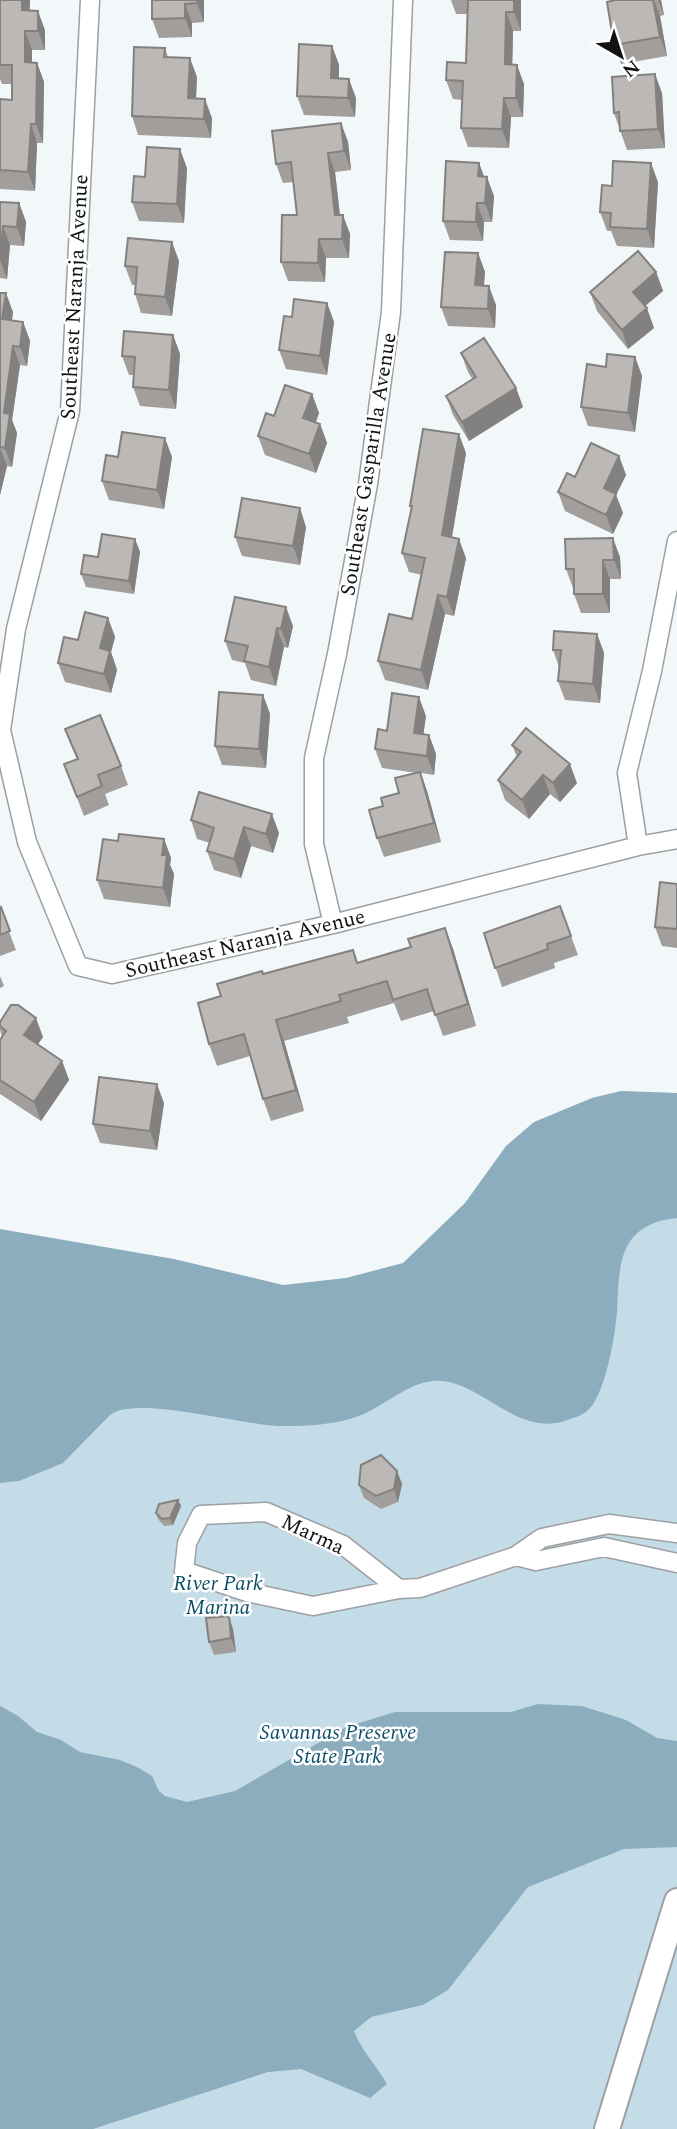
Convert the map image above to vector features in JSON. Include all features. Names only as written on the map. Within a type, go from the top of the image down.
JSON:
[{"type":"main road","points":[[607,2129],[674,1913]]},
{"type":"street","name":"Southeast Naranja Avenue","points":[[90,0],[70,411],[16,629],[1,730],[27,842],[78,966],[112,974],[333,924],[638,846],[677,839]]},
{"type":"street","name":"Southeast Gasparilla Avenue","points":[[333,924],[314,844],[314,758],[337,654],[368,484],[391,312],[403,0]]},
{"type":"street","points":[[638,846],[627,773],[652,671],[677,541]]},
{"type":"street","name":"Marma","points":[[399,1589],[343,1545],[266,1512],[201,1515],[187,1544],[184,1571],[258,1595],[313,1606],[399,1589],[420,1588],[516,1556],[542,1538],[609,1524],[672,1532]]},
{"type":"street","points":[[670,1561],[672,1532]]},
{"type":"street","name":"Marma","points":[[516,1556],[536,1561],[604,1547],[670,1561]]},
{"type":"green space","name":"Savannas Preserve State Park","points":[[677,1159],[677,2129],[0,2129],[0,1311],[291,1360]]},
{"type":"shaded area","points":[[621,1091],[677,1093],[677,1218],[643,1229],[633,1238],[626,1250],[621,1263],[616,1323],[608,1366],[599,1394],[586,1412],[561,1422],[532,1422],[467,1388],[439,1381],[414,1386],[356,1417],[320,1424],[266,1425],[167,1410],[123,1409],[110,1415],[63,1463],[19,1481],[0,1483],[0,1229],[174,1259],[283,1285],[346,1278],[403,1263],[465,1203],[506,1146],[534,1122],[592,1098]]},
{"type":"shaded area","points":[[538,1704],[582,1706],[626,1720],[657,1738],[677,1741],[677,1847],[624,1849],[528,1887],[448,1990],[423,2005],[371,2017],[354,2031],[387,2084],[370,2098],[301,2069],[268,2072],[93,2129],[0,2129],[0,1706],[18,1716],[37,1732],[61,1740],[80,1752],[120,1760],[137,1767],[152,1776],[159,1791],[165,1796],[187,1802],[235,1791],[346,1727],[395,1712],[511,1712]]},
{"type":"building","points":[[0,0],[22,0],[22,10],[38,11],[38,31],[25,31],[25,62],[37,63],[36,124],[31,124],[28,172],[0,170],[0,99],[12,100],[12,65],[0,65]]},
{"type":"building","points":[[152,0],[197,0],[197,3],[185,4],[185,18],[152,19]]},
{"type":"building","points":[[468,0],[514,0],[514,12],[506,12],[505,64],[517,65],[516,98],[504,98],[502,129],[461,128],[463,81],[446,80],[447,62],[466,63]]},
{"type":"building","points":[[653,0],[660,37],[614,45],[607,2]]},
{"type":"building","points":[[299,44],[332,46],[331,78],[349,79],[348,98],[297,96]]},
{"type":"building","points":[[134,47],[165,48],[164,57],[190,58],[188,98],[205,99],[204,119],[132,116]]},
{"type":"building","points":[[655,74],[658,129],[620,131],[619,112],[614,113],[612,77]]},
{"type":"building","points":[[341,123],[344,151],[328,153],[335,215],[343,215],[342,239],[319,239],[318,263],[281,262],[282,215],[297,215],[291,162],[276,164],[272,131]]},
{"type":"building","points":[[147,147],[180,149],[177,204],[132,202],[134,176],[145,177]]},
{"type":"building","points":[[446,161],[479,163],[478,176],[487,177],[485,203],[477,203],[476,222],[443,221]]},
{"type":"building","points":[[613,161],[651,163],[647,229],[610,227],[611,213],[600,212],[602,185],[612,186]]},
{"type":"building","points":[[0,202],[19,203],[17,227],[3,226],[0,260]]},
{"type":"building","points":[[128,238],[172,242],[165,297],[135,294],[137,267],[125,266]]},
{"type":"building","points":[[638,251],[656,272],[633,292],[647,308],[622,330],[590,292]]},
{"type":"building","points":[[445,252],[478,253],[475,285],[489,286],[488,309],[441,307]]},
{"type":"building","points":[[0,293],[6,293],[2,319],[23,322],[20,347],[13,346],[4,413],[10,414],[5,448],[0,447]]},
{"type":"building","points":[[294,299],[327,303],[320,356],[279,350],[284,316],[292,317]]},
{"type":"building","points":[[124,331],[173,335],[169,390],[133,387],[135,357],[122,356]]},
{"type":"building","points":[[484,338],[516,388],[462,422],[446,396],[476,377],[461,353]]},
{"type":"building","points":[[607,354],[635,357],[628,413],[581,407],[587,364],[606,367]]},
{"type":"building","points":[[285,385],[312,394],[303,418],[320,424],[309,454],[258,436],[266,413],[274,416]]},
{"type":"building","points":[[423,429],[459,434],[442,535],[459,539],[447,597],[438,595],[421,670],[378,661],[389,614],[412,619],[425,558],[402,553]]},
{"type":"building","points":[[122,432],[165,438],[157,490],[102,481],[106,455],[118,457]]},
{"type":"building","points":[[591,443],[619,456],[604,488],[616,494],[606,515],[558,492],[567,473],[575,477]]},
{"type":"building","points":[[242,498],[300,508],[293,546],[235,537]]},
{"type":"building","points":[[102,534],[135,539],[129,581],[81,574],[84,555],[98,557]]},
{"type":"building","points":[[613,538],[614,560],[603,560],[603,594],[574,594],[574,569],[566,569],[565,539]]},
{"type":"building","points":[[235,597],[286,607],[281,629],[277,628],[269,667],[244,661],[248,646],[225,641]]},
{"type":"building","points":[[85,612],[108,618],[100,648],[110,651],[104,674],[58,663],[64,637],[78,640]]},
{"type":"building","points":[[554,631],[597,634],[593,684],[558,681],[561,650],[553,650]]},
{"type":"building","points":[[219,692],[263,695],[259,749],[215,746]]},
{"type":"building","points":[[392,693],[419,697],[414,733],[429,735],[427,756],[375,749],[378,729],[387,731]]},
{"type":"building","points":[[100,715],[121,766],[98,775],[102,786],[77,797],[64,764],[78,759],[65,729]]},
{"type":"building","points":[[526,728],[570,764],[553,783],[543,775],[522,800],[498,780],[521,752],[512,745]]},
{"type":"building","points":[[420,772],[434,823],[377,838],[369,810],[383,806],[381,798],[399,793],[395,778]]},
{"type":"building","points":[[199,792],[272,814],[266,834],[244,827],[234,859],[207,851],[214,828],[191,820]]},
{"type":"building","points":[[119,834],[164,839],[162,855],[167,855],[163,888],[97,880],[103,839],[118,841]]},
{"type":"building","points":[[660,882],[677,884],[677,929],[655,927]]},
{"type":"building","points":[[560,906],[571,936],[547,944],[548,949],[495,968],[484,933]]},
{"type":"building","points":[[0,908],[10,931],[0,935]]},
{"type":"building","points":[[445,928],[468,1004],[435,1015],[427,989],[393,1000],[387,981],[339,995],[341,1001],[276,1020],[296,1090],[263,1099],[244,1034],[209,1044],[198,1003],[221,996],[217,984],[353,950],[357,963],[411,947],[408,939]]},
{"type":"building","points":[[11,1005],[18,1005],[36,1018],[24,1035],[62,1061],[34,1102],[0,1080],[0,1040],[6,1031],[0,1026],[0,1022]]},
{"type":"building","points":[[99,1077],[157,1084],[150,1131],[93,1124]]},
{"type":"building","points":[[381,1455],[397,1471],[394,1489],[376,1496],[359,1485],[361,1465]]},
{"type":"building","points":[[178,1500],[170,1518],[162,1519],[156,1513],[159,1504]]},
{"type":"building","points":[[229,1616],[231,1638],[209,1642],[206,1618]]},
{"type":"park label","name":"River Park Marina","points":[[218,1595]]}]
